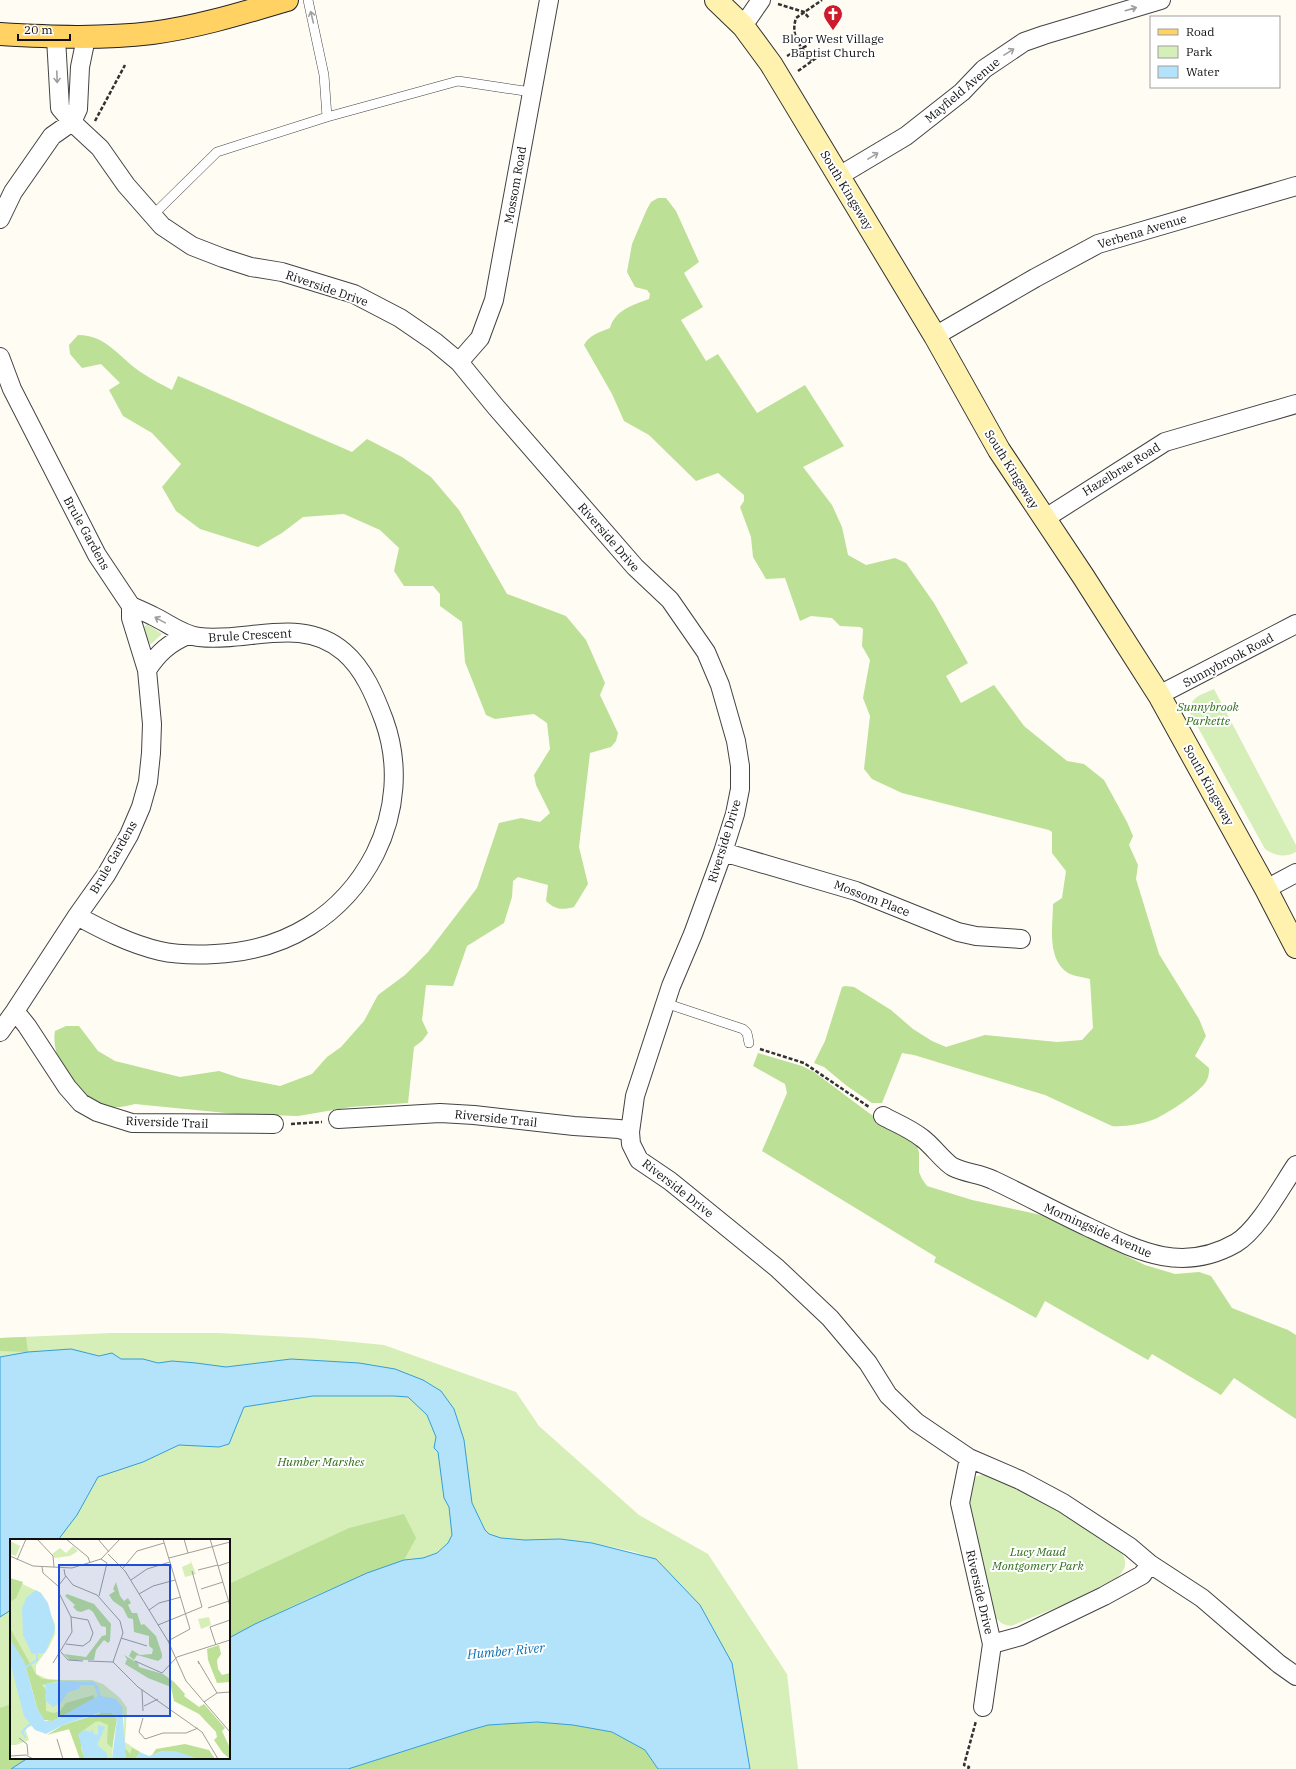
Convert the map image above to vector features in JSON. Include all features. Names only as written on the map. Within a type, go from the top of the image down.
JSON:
[{"type":"main road","points":[[0,34],[56,38],[86,38],[152,32],[221,19],[287,0]]},
{"type":"street","name":"Mossom Road","points":[[459,362],[480,338],[494,300],[549,0]]},
{"type":"street","name":"South Kingsway","points":[[716,0],[743,26],[771,64],[935,336],[999,450],[1083,576],[1159,695],[1266,889],[1296,947]]},
{"type":"street","name":"Mayfield Avenue","points":[[839,176],[906,136],[962,92],[984,69],[1024,42],[1044,34],[1161,0]]},
{"type":"street","points":[[743,26],[768,2]]},
{"type":"street","name":"Riverside Drive","points":[[56,38],[60,108],[72,122],[100,148],[152,216],[162,226],[192,246],[223,258],[321,283],[354,294],[377,305],[435,342],[459,362],[495,406],[635,568],[670,600],[706,652],[720,685],[736,741],[740,766],[740,789],[735,814],[723,852],[693,934],[665,1003],[636,1096],[630,1132],[631,1144],[639,1160],[682,1191],[777,1268],[830,1318],[868,1363],[888,1395],[902,1409],[936,1437],[969,1458],[1020,1480],[1063,1503],[1130,1547],[1150,1564],[1202,1598],[1279,1664],[1296,1676]]},
{"type":"street","points":[[0,219],[5,201],[52,136],[72,122],[78,109],[80,67],[86,38]]},
{"type":"street","name":"Verbena Avenue","points":[[935,336],[1035,278],[1098,244],[1296,186]]},
{"type":"street","name":"Brule Gardens","points":[[0,357],[12,389],[96,555],[131,606],[132,618],[147,670],[152,724],[152,746],[148,782],[141,807],[129,835],[106,875],[0,1032]]},
{"type":"street","name":"Hazelbrae Road","points":[[1044,519],[1165,442],[1296,404]]},
{"type":"street","name":"Brule Crescent","points":[[77,916],[132,943],[161,951],[204,955],[252,950],[274,944],[301,931],[325,916],[353,889],[370,863],[382,840],[393,790],[394,762],[390,738],[370,686],[358,666],[345,652],[334,644],[300,632],[215,638],[188,635],[131,606]]},
{"type":"street","name":"Sunnybrook Road","points":[[1159,695],[1296,624]]},
{"type":"street","points":[[147,670],[156,656],[167,646],[188,635]]},
{"type":"street","name":"Mossom Place","points":[[723,852],[856,891],[958,932],[976,936],[1021,939]]},
{"type":"street","points":[[1266,889],[1296,873]]},
{"type":"street","name":"Riverside Trail","points":[[15,1011],[27,1026],[67,1087],[81,1103],[96,1112],[132,1123],[274,1124]]},
{"type":"street","name":"Riverside Trail","points":[[333,1120],[440,1113],[619,1129],[630,1132]]},
{"type":"street","name":"Morningside Avenue","points":[[883,1116],[922,1138],[952,1167],[991,1179],[1048,1208],[1138,1250],[1168,1258],[1196,1258],[1205,1256],[1216,1253],[1237,1242],[1254,1226],[1296,1165]]},
{"type":"street","name":"Riverside Drive","points":[[969,1458],[960,1503],[992,1644],[1021,1636],[1104,1596],[1142,1575],[1150,1564]]},
{"type":"street","points":[[983,1707],[992,1644]]},
{"type":"lane","points":[[308,0],[324,75],[327,117]]},
{"type":"lane","points":[[152,216],[217,152],[327,117],[458,82],[531,92]]},
{"type":"lane","points":[[665,1003],[742,1029],[747,1033],[749,1043]]},
{"type":"path","points":[[810,61],[794,35],[793,28],[796,18],[822,0]]},
{"type":"path","points":[[768,2],[804,12],[810,18]]},
{"type":"path","points":[[786,56],[808,44]]},
{"type":"path","points":[[795,73],[819,56]]},
{"type":"path","points":[[95,121],[125,65]]},
{"type":"path","points":[[760,1049],[804,1063],[883,1116]]},
{"type":"path","points":[[300,1124],[333,1120]]},
{"type":"path","points":[[968,1769],[969,1767],[964,1765],[972,1736]]},
{"type":"green space","points":[[658,198],[666,198],[676,211],[699,262],[684,273],[703,307],[681,320],[706,361],[718,354],[757,413],[805,385],[844,446],[803,467],[832,505],[842,527],[848,555],[866,565],[895,558],[906,563],[934,603],[968,663],[946,676],[961,703],[994,685],[1024,726],[1067,761],[1084,764],[1104,780],[1133,836],[1129,845],[1138,865],[1136,879],[1159,954],[1199,1019],[1206,1036],[1195,1056],[1209,1068],[1207,1080],[1204,1085],[1191,1096],[1161,1116],[1139,1124],[1112,1126],[1045,1095],[914,1055],[902,1053],[882,1103],[872,1103],[847,1086],[824,1067],[814,1063],[825,1041],[842,987],[845,986],[854,987],[891,1010],[913,1029],[932,1041],[946,1047],[985,1035],[1057,1042],[1082,1040],[1093,1028],[1090,979],[1069,974],[1064,970],[1055,956],[1052,938],[1053,904],[1062,898],[1066,871],[1052,853],[1052,832],[902,793],[872,779],[864,769],[870,716],[863,698],[870,660],[862,646],[863,629],[860,627],[840,626],[832,618],[811,616],[800,621],[785,578],[766,579],[753,557],[751,537],[740,507],[744,501],[744,495],[718,473],[696,481],[649,435],[624,421],[612,394],[584,345],[592,336],[610,328],[612,322],[620,312],[649,299],[650,294],[647,290],[635,287],[627,272],[632,244],[647,209],[651,202]]},
{"type":"green space","points":[[78,335],[88,336],[104,342],[139,371],[172,390],[178,376],[352,452],[367,439],[402,457],[431,477],[459,510],[507,594],[566,616],[586,640],[605,683],[600,695],[618,733],[616,741],[611,747],[590,753],[579,847],[588,884],[574,907],[566,909],[556,908],[546,901],[548,885],[518,877],[513,881],[512,897],[504,923],[467,946],[453,986],[426,985],[422,1020],[428,1033],[422,1041],[414,1047],[408,1103],[351,1107],[298,1116],[236,1114],[135,1104],[123,1107],[110,1107],[101,1105],[83,1094],[74,1085],[61,1064],[55,1042],[55,1031],[66,1026],[79,1026],[98,1051],[115,1061],[180,1077],[219,1071],[240,1078],[280,1086],[312,1074],[327,1057],[341,1047],[364,1021],[378,995],[405,975],[428,952],[477,888],[499,823],[521,818],[540,822],[550,813],[536,785],[534,775],[550,749],[547,723],[534,714],[495,719],[486,715],[465,662],[462,622],[440,606],[440,594],[433,586],[404,586],[394,571],[399,548],[380,530],[344,514],[303,517],[282,533],[258,547],[200,529],[176,511],[162,487],[181,464],[152,433],[123,416],[109,390],[120,383],[101,364],[82,368],[70,354],[69,345]]},
{"type":"green space","points":[[147,624],[162,634],[151,644],[149,643],[144,627]]},
{"type":"green space","name":"Sunnybrook Parkette","points":[[1214,689],[1296,845],[1296,852],[1292,854],[1284,856],[1265,849],[1190,713],[1192,703],[1197,697]]},
{"type":"green space","points":[[758,1053],[802,1066],[814,1072],[869,1113],[917,1146],[919,1152],[919,1172],[927,1186],[972,1200],[1041,1215],[1145,1265],[1175,1274],[1199,1272],[1211,1276],[1232,1308],[1288,1330],[1296,1335],[1296,1419],[1234,1378],[1221,1395],[1152,1354],[1148,1360],[1045,1301],[1036,1318],[934,1262],[936,1257],[762,1151],[787,1093],[785,1084],[753,1066]]},
{"type":"green space","name":"Humber Marshes","points":[[111,1333],[219,1333],[312,1338],[384,1345],[516,1392],[539,1426],[639,1515],[708,1554],[787,1674],[798,1769],[750,1769],[732,1663],[656,1559],[631,1551],[592,1543],[560,1539],[525,1540],[501,1538],[489,1534],[448,1543],[437,1553],[423,1558],[404,1560],[255,1624],[230,1637],[230,1539],[10,1539],[10,1759],[26,1759],[11,1769],[0,1769],[0,1338]]},
{"type":"green space","points":[[26,1337],[28,1352],[0,1351],[0,1338]]},
{"type":"green space","name":"Lucy Maud Montgomery Park","points":[[989,1473],[1033,1493],[1121,1551],[1125,1559],[1125,1565],[1120,1575],[1117,1578],[1065,1604],[1011,1626],[1000,1622],[995,1617],[967,1490],[974,1477]]},
{"type":"green space","points":[[404,1514],[416,1538],[404,1560],[315,1596],[230,1637],[230,1584],[349,1528]]},
{"type":"green space","points":[[10,1704],[10,1759],[26,1759],[11,1769],[0,1769],[0,1708]]},
{"type":"green space","points":[[537,1722],[573,1725],[612,1732],[645,1750],[658,1769],[348,1769],[488,1725]]},
{"type":"water","name":"Humber River","points":[[71,1349],[99,1356],[112,1353],[121,1359],[143,1359],[158,1363],[172,1361],[226,1367],[291,1359],[359,1363],[395,1369],[423,1380],[441,1391],[454,1409],[464,1440],[472,1503],[485,1530],[489,1534],[501,1538],[525,1540],[560,1539],[592,1543],[656,1559],[700,1605],[732,1663],[750,1769],[658,1769],[645,1750],[612,1732],[573,1725],[537,1722],[488,1725],[348,1769],[11,1769],[26,1759],[230,1759],[230,1637],[255,1624],[367,1573],[404,1560],[423,1558],[437,1553],[448,1543],[452,1535],[449,1507],[444,1498],[438,1452],[434,1448],[436,1437],[427,1415],[408,1397],[313,1396],[244,1407],[229,1444],[219,1447],[179,1445],[143,1462],[98,1477],[77,1515],[59,1539],[10,1539],[10,1611],[0,1617],[0,1357],[28,1352]]},
{"type":"place","name":"Bloor West Village Baptist Church","points":[[833,31]]}]
